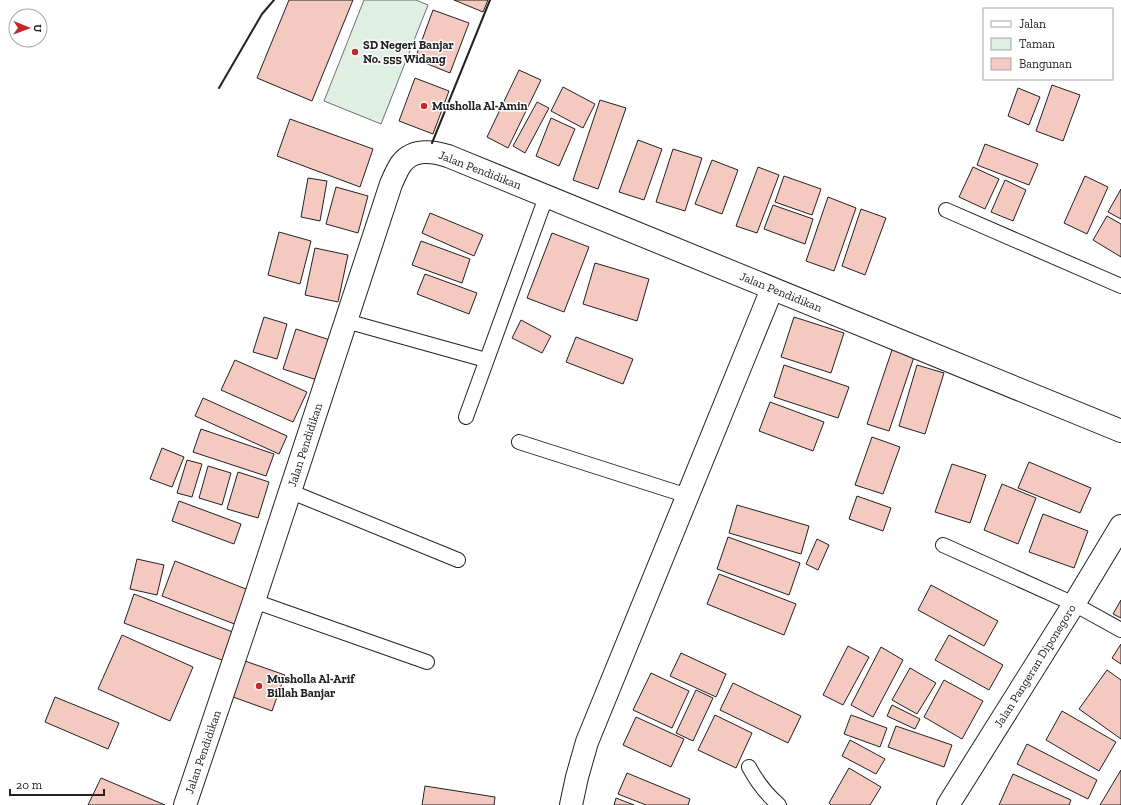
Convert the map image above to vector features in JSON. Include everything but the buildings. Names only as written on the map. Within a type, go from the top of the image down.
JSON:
[{"type":"street","name":"Jalan Pendidikan","points":[[185,805],[254,601],[391,184],[400,165],[406,158],[415,153],[435,152],[448,156],[1121,431]]},
{"type":"street","points":[[571,805],[587,742],[772,289]]},
{"type":"street","name":"Jalan Pangeran Diponegoro","points":[[948,805],[1121,526]]},
{"type":"lane","points":[[466,417],[546,197]]},
{"type":"lane","points":[[946,210],[1121,286]]},
{"type":"lane","points":[[346,321],[486,360]]},
{"type":"lane","points":[[519,442],[688,496]]},
{"type":"lane","points":[[289,491],[458,560]]},
{"type":"lane","points":[[943,545],[1074,604],[1121,630]]},
{"type":"lane","points":[[254,601],[427,662]]},
{"type":"lane","points":[[749,766],[756,780],[768,796],[780,805]]},
{"type":"green space","points":[[364,0],[416,0],[428,5],[381,124],[324,101]]},
{"type":"wall","points":[[219,88],[262,14],[274,0]]},
{"type":"wall","points":[[432,143],[490,0]]},
{"type":"place","name":"SD Negeri Banjar No. 555 Widang","points":[[355,52]]},
{"type":"place","name":"Musholla Al-Amin","points":[[424,106]]},
{"type":"place","name":"Musholla Al-Arif Billah Banjar","points":[[259,686]]}]
